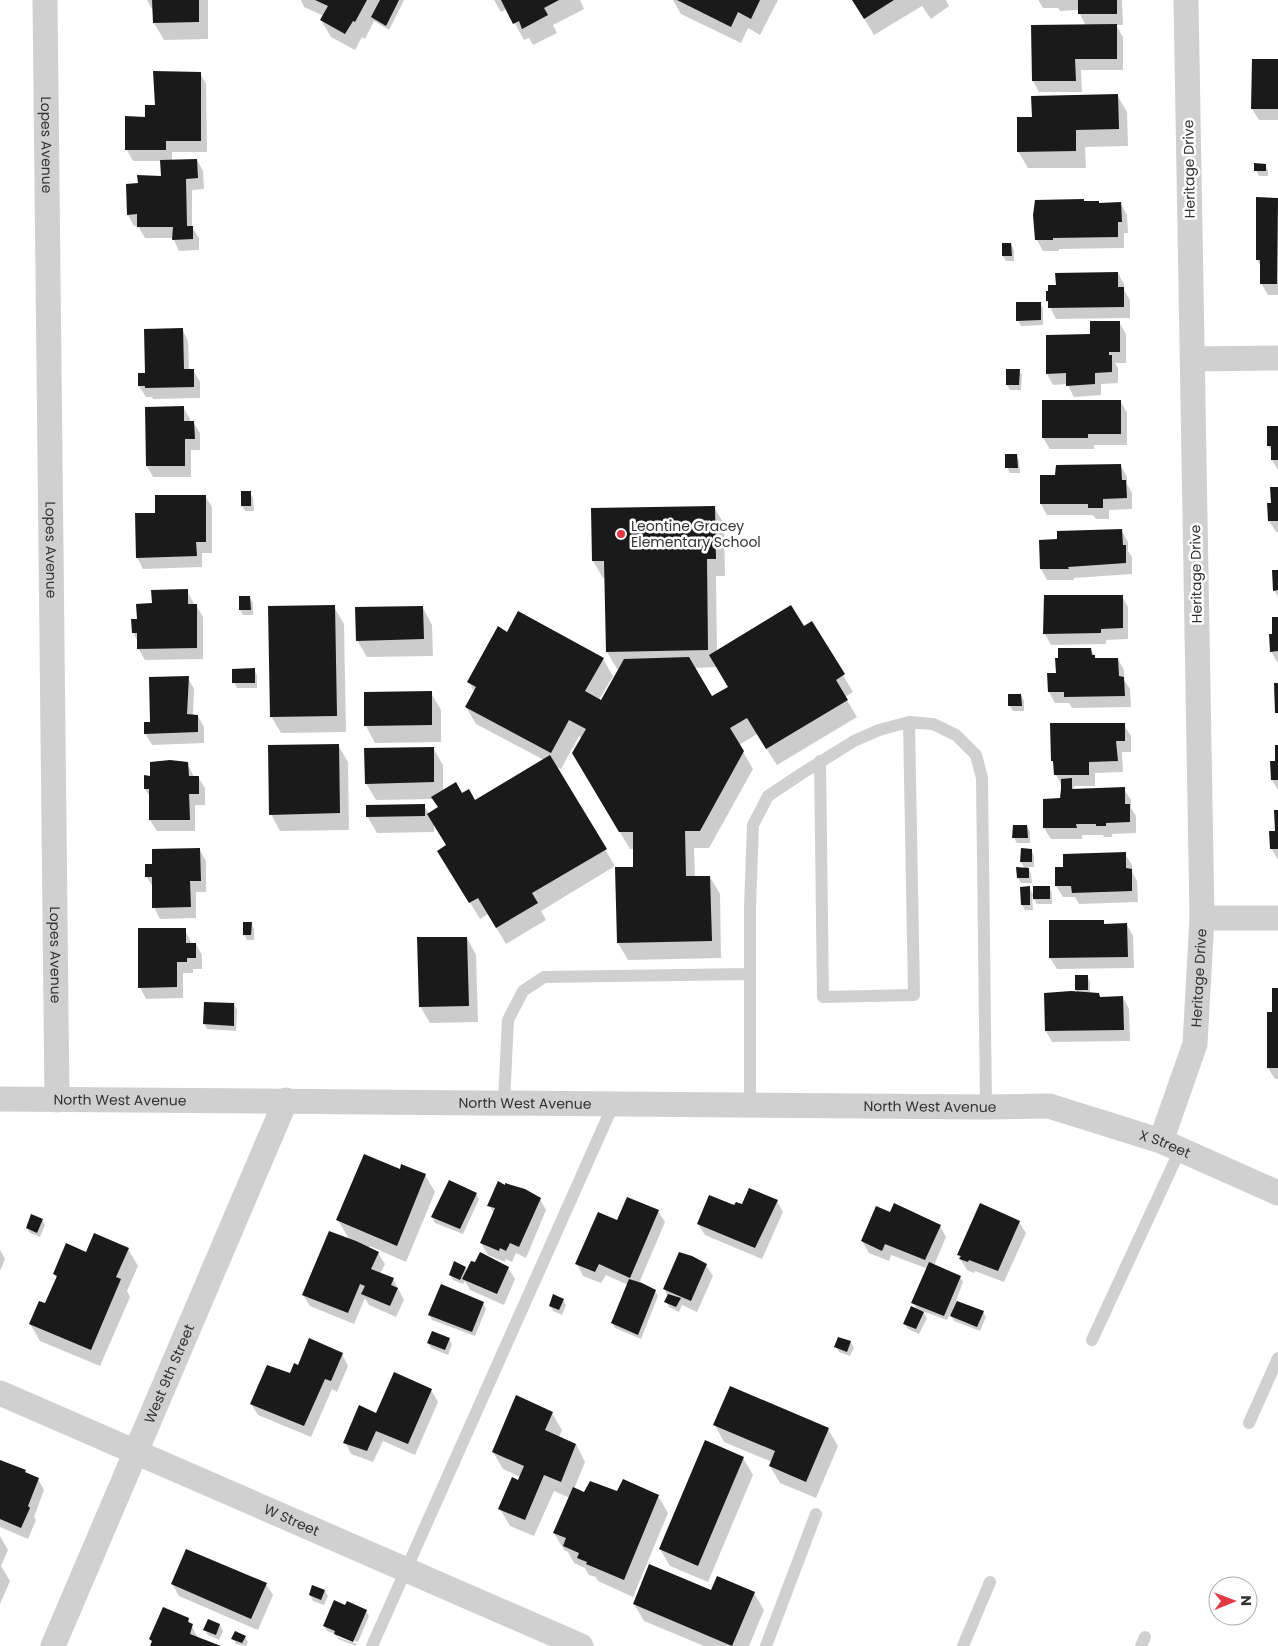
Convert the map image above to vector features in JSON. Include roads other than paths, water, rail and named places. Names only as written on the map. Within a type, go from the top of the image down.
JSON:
[{"type":"street","name":"Lopes Avenue","points":[[45,0],[57,1100]]},
{"type":"street","name":"Heritage Drive","points":[[1170,1146],[1195,1044],[1202,918],[1186,0]]},
{"type":"street","points":[[1193,359],[1278,358]]},
{"type":"street","points":[[1202,918],[1278,918]]},
{"type":"street","name":"North West Avenue","points":[[0,1099],[1049,1106]]},
{"type":"street","name":"West 9th Street","points":[[53,1646],[286,1100]]},
{"type":"street","name":"X Street","points":[[1049,1106],[1170,1146],[1278,1193]]},
{"type":"street","name":"W Street","points":[[0,1394],[581,1646]]},
{"type":"lane","points":[[820,761],[823,998],[914,995],[909,722]]},
{"type":"lane","points":[[750,1104],[753,824],[768,796],[820,761],[854,741],[879,730],[909,722],[933,724],[956,735],[976,755],[982,778],[986,1107]]},
{"type":"lane","points":[[504,1102],[508,1020],[523,991],[544,977],[750,974]]},
{"type":"lane","points":[[372,1646],[614,1103]]},
{"type":"lane","points":[[1092,1340],[1170,1146]]},
{"type":"lane","points":[[1249,1423],[1278,1358]]},
{"type":"lane","points":[[766,1646],[816,1514]]},
{"type":"lane","points":[[963,1646],[990,1582]]},
{"type":"place","name":"Leontine Gracey Elementary School","points":[[621,534]]}]
